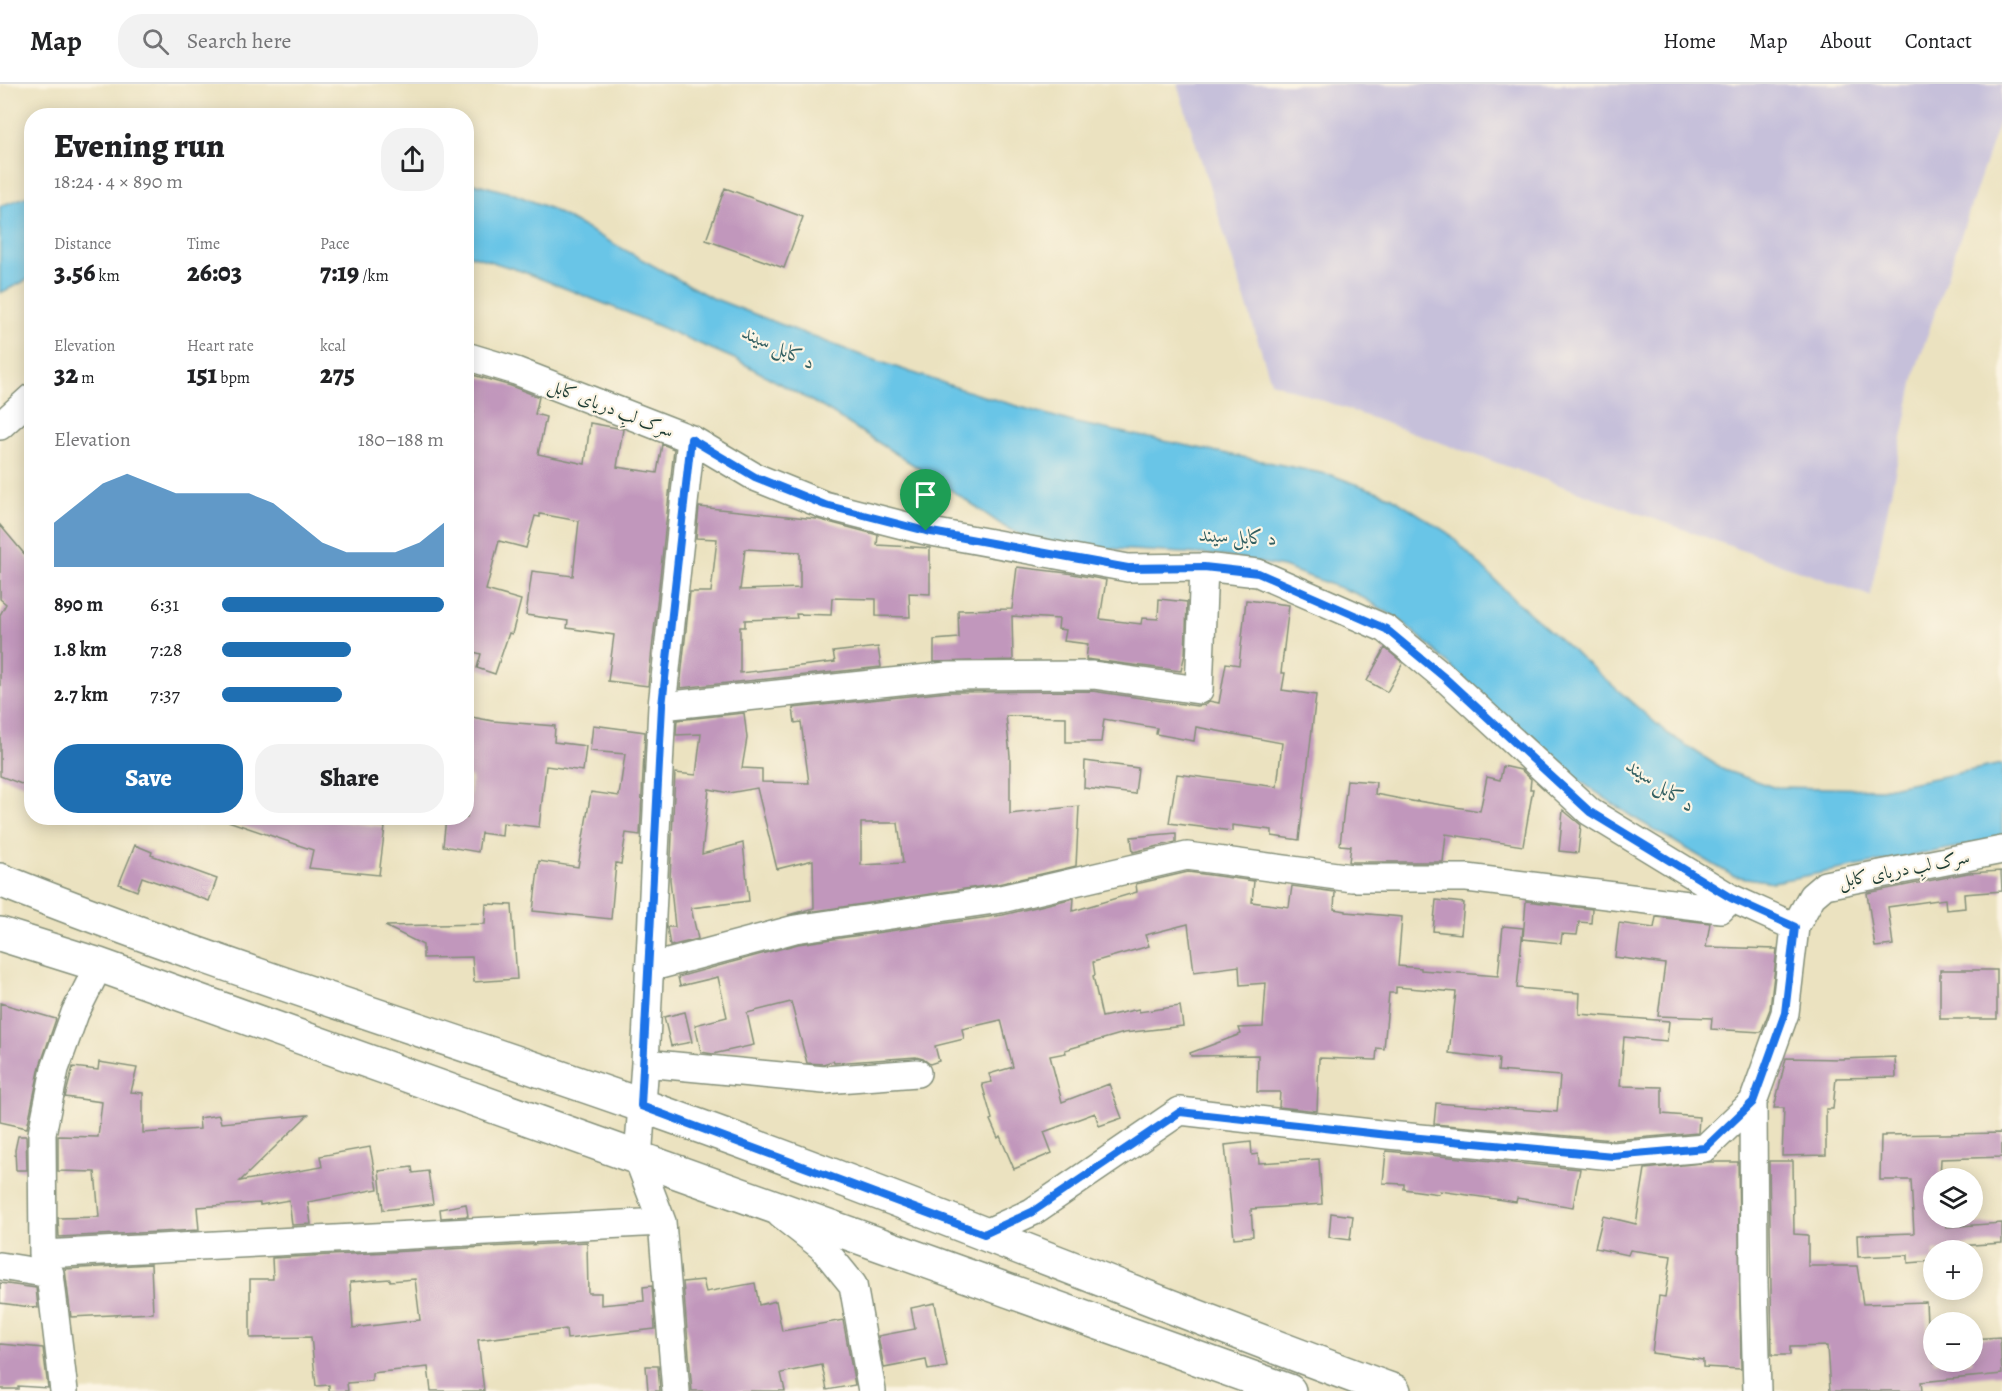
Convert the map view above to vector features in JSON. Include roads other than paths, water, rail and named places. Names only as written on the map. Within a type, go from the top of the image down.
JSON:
[{"type":"main road","points":[[0,880],[264,977],[641,1106],[1394,1391]]},
{"type":"main road","points":[[0,934],[99,964],[1289,1391]]},
{"type":"street","name":"سرک لبِ دریای کابل","points":[[474,358],[516,371],[691,439],[755,477],[814,501],[926,531],[1128,568],[1204,567],[1258,573],[1386,629],[1445,678],[1590,812],[1731,898],[1795,927],[1812,896],[1825,885],[2002,850]]},
{"type":"street","points":[[0,426],[24,404]]},
{"type":"street","points":[[676,1391],[662,1222],[638,1159],[645,1063],[662,706],[691,439]]},
{"type":"street","points":[[662,706],[946,676],[1093,675],[1199,690],[1204,567]]},
{"type":"street","points":[[649,968],[795,929],[1001,899],[1187,856],[1352,878],[1467,878],[1721,909],[1731,898]]},
{"type":"street","points":[[1757,1391],[1753,1102],[1785,1013],[1795,927]]},
{"type":"street","points":[[64,1391],[47,1264],[42,1134],[55,1069],[75,1013],[99,964]]},
{"type":"street","points":[[645,1063],[824,1080],[917,1073]]},
{"type":"street","points":[[984,1234],[1032,1212],[1180,1112],[1388,1135],[1613,1156],[1705,1148],[1753,1102]]},
{"type":"street","points":[[763,1201],[822,1247],[853,1285],[872,1391]]},
{"type":"street","points":[[0,1266],[662,1222]]},
{"type":"water","name":"د کابل سيند","points":[[474,183],[514,194],[549,208],[710,297],[863,356],[976,394],[1076,423],[1331,475],[1392,497],[1448,533],[1518,603],[1667,733],[1724,770],[1773,787],[1881,789],[2002,764],[2002,839],[1773,882],[1733,876],[1631,816],[1567,772],[1506,720],[1400,620],[1357,594],[1283,567],[1217,555],[1065,546],[1035,542],[1005,527],[824,408],[737,360],[628,313],[521,271],[474,256]]},
{"type":"water","points":[[24,197],[24,281],[0,293],[0,206]]}]
